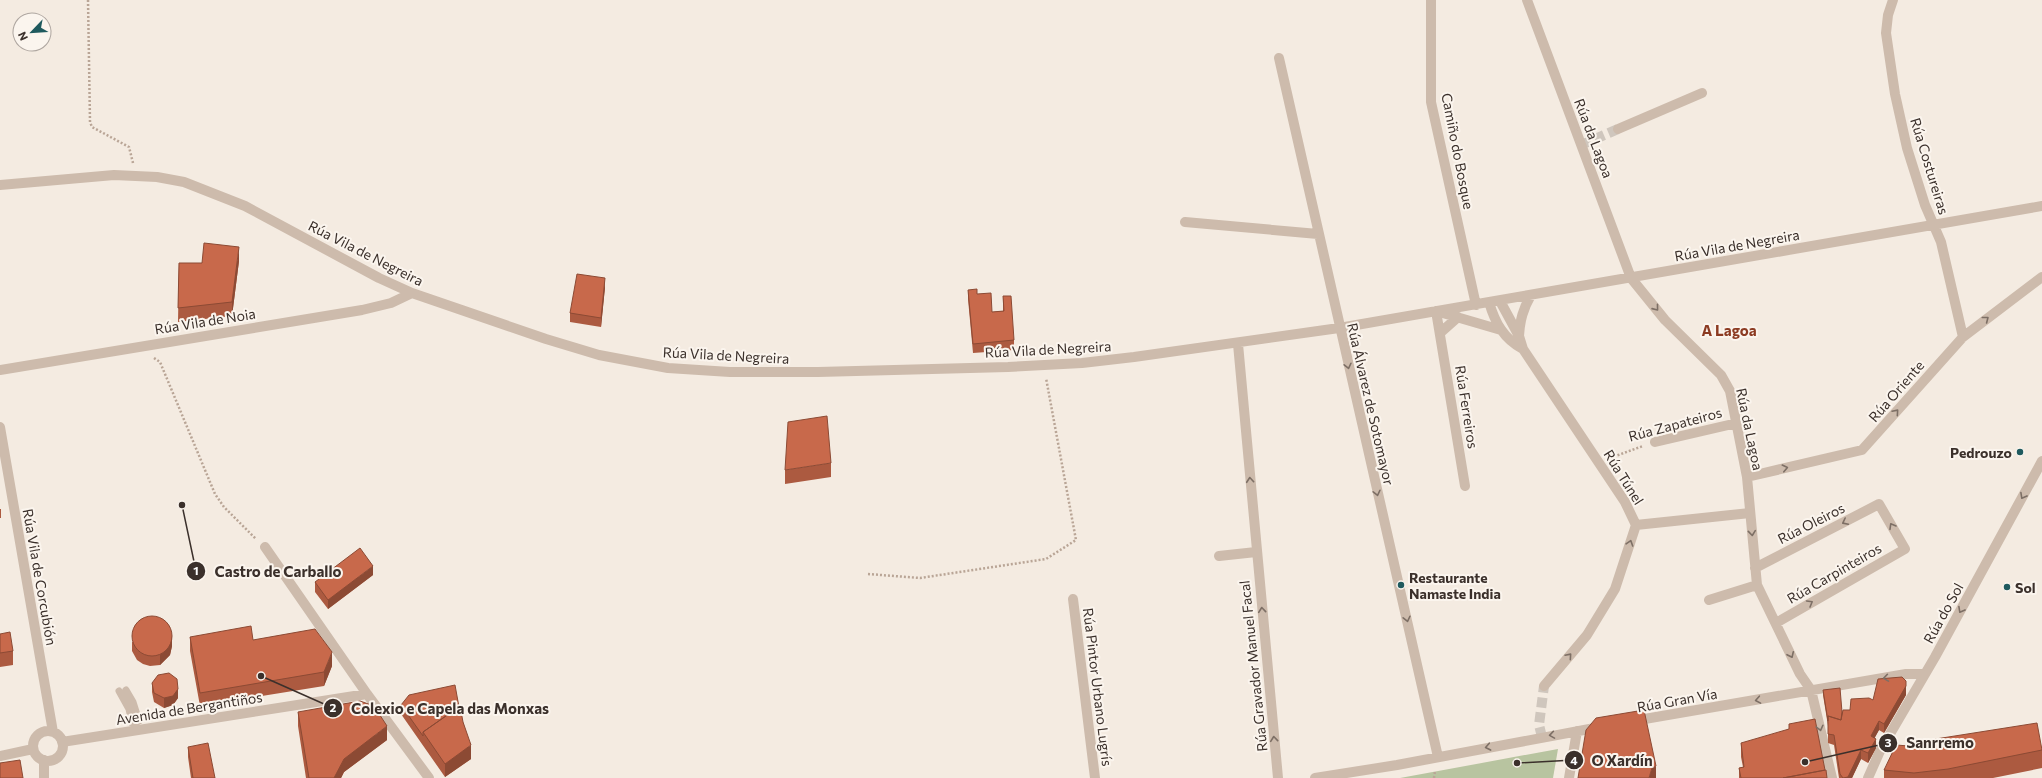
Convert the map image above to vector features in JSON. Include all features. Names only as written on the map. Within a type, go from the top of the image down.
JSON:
[{"type":"street","name":"Camiño do Bosque","points":[[1430,0],[1431,102],[1476,305]]},
{"type":"street","name":"Rúa da Lagoa","points":[[1527,0],[1631,278],[1665,320],[1722,375],[1730,392],[1747,477],[1757,585],[1800,674],[1811,690]]},
{"type":"street","name":"Rúa Costureiras","points":[[1893,0],[1888,15],[1886,33],[1895,94],[1907,148],[1924,205],[1941,242],[1963,337]]},
{"type":"street","name":"Rúa Álvarez de Sotomayor","points":[[1278,58],[1438,757]]},
{"type":"street","points":[[1618,129],[1702,93]]},
{"type":"street","name":"Rúa Vila de Negreira","points":[[0,184],[132,175],[157,177],[184,182],[245,206],[379,278],[412,293],[579,349],[632,362],[668,368],[730,372],[818,372],[1043,365],[1134,357],[1238,344],[1500,301],[2042,206]]},
{"type":"street","points":[[1185,222],[1318,234]]},
{"type":"street","name":"Rúa Oriente","points":[[1747,477],[1862,450],[1963,337],[2042,277]]},
{"type":"street","name":"Rúa Vila de Noia","points":[[0,370],[362,310],[391,303],[412,293]]},
{"type":"street","name":"Rúa Túnel","points":[[1519,336],[1524,306],[1531,295]]},
{"type":"street","name":"Rúa Túnel","points":[[1500,301],[1519,336],[1523,349],[1625,502],[1636,525],[1615,589],[1588,635],[1544,686]]},
{"type":"street","name":"Rúa Túnel","points":[[1489,302],[1492,314],[1501,330],[1513,343],[1523,349]]},
{"type":"street","name":"Rúa Vila de Negreira","points":[[1436,311],[1501,330]]},
{"type":"street","name":"Rúa Ferreiros","points":[[1436,311],[1465,486]]},
{"type":"street","points":[[1440,333],[1458,317]]},
{"type":"street","name":"Rúa Gravador Manuel Facal","points":[[1238,344],[1278,778]]},
{"type":"street","name":"Rúa Zapateiros","points":[[1655,442],[1737,423]]},
{"type":"street","name":"Rúa Vila de Corcubión","points":[[0,427],[54,732]]},
{"type":"street","name":"Rúa do Sol","points":[[1868,778],[1880,751],[1925,674],[2042,461]]},
{"type":"street","name":"Rúa Carpinteiros","points":[[1776,623],[1905,549],[1879,504]]},
{"type":"street","name":"Rúa Oleiros","points":[[1755,568],[1879,504]]},
{"type":"street","points":[[1636,525],[1750,513]]},
{"type":"street","points":[[265,547],[367,694],[429,778]]},
{"type":"street","points":[[1219,556],[1256,552]]},
{"type":"street","points":[[1709,600],[1757,585]]},
{"type":"street","name":"Rúa Pintor Urbano Lugrís","points":[[1073,599],[1096,778]]},
{"type":"street","name":"Rúa Gran Vía","points":[[1626,723],[1906,674],[1925,674]]},
{"type":"street","points":[[1811,690],[1832,778]]},
{"type":"street","name":"Avenida de Bergantiños","points":[[62,742],[136,726],[367,694]]},
{"type":"street","points":[[1315,778],[1610,725]]},
{"type":"street","points":[[45,731],[54,732],[62,742],[62,751],[57,758],[44,760],[36,755],[33,749],[33,742],[39,733],[45,731]]},
{"type":"street","points":[[1569,778],[1577,731]]},
{"type":"street","points":[[0,756],[33,749]]},
{"type":"street","points":[[44,760],[44,778]]},
{"type":"lane","points":[[122,690],[133,702],[139,721],[136,726]]},
{"type":"path","points":[[88,0],[90,122],[92,127],[129,147],[133,160],[132,175]]},
{"type":"path","points":[[138,346],[160,362],[215,494],[224,507],[265,547]]},
{"type":"path","points":[[868,574],[920,578],[1046,559],[1076,540],[1043,365]]},
{"type":"path","name":"Rúa Zapateiros","points":[[1598,462],[1655,442]]},
{"type":"green space","points":[[1558,749],[1553,778],[1400,778]]},
{"type":"building","points":[[204,243],[239,247],[232,302],[178,308],[179,263],[202,263]]},
{"type":"building","points":[[577,274],[605,278],[601,318],[570,313]]},
{"type":"building","points":[[977,289],[977,294],[991,293],[992,312],[1004,311],[1003,296],[1011,296],[1014,340],[973,344],[968,290]]},
{"type":"building","points":[[827,416],[831,463],[785,470],[788,422]]},
{"type":"building","points":[[360,548],[373,566],[328,600],[315,582]]},
{"type":"building","points":[[156,616],[163,619],[169,625],[172,636],[171,644],[163,653],[156,656],[148,656],[141,653],[133,644],[132,632],[135,625],[144,617]]},
{"type":"building","points":[[251,626],[253,640],[315,629],[332,652],[324,672],[200,693],[190,637]]},
{"type":"building","points":[[10,632],[13,651],[0,653],[0,634]]},
{"type":"building","points":[[169,673],[177,679],[178,689],[173,696],[164,698],[154,693],[152,683],[158,675]]},
{"type":"building","points":[[1902,677],[1906,681],[1906,686],[1884,724],[1879,721],[1871,736],[1876,739],[1868,753],[1861,750],[1848,777],[1843,778],[1840,774],[1834,735],[1828,734],[1828,716],[1841,720],[1843,710],[1850,710],[1851,699],[1869,698],[1873,700],[1878,679]]},
{"type":"building","points":[[455,685],[459,707],[423,732],[423,736],[401,705],[409,695]]},
{"type":"building","points":[[1840,688],[1842,712],[1841,720],[1828,716],[1828,721],[1823,690]]},
{"type":"building","points":[[360,701],[374,706],[387,726],[344,759],[334,778],[309,778],[298,712]]},
{"type":"building","points":[[460,706],[463,722],[471,745],[445,764],[423,732]]},
{"type":"building","points":[[1644,710],[1656,766],[1652,768],[1649,778],[1578,778],[1586,730],[1596,718]]},
{"type":"building","points":[[1815,719],[1825,770],[1783,778],[1741,778],[1739,768],[1744,767],[1741,743],[1789,729],[1789,724]]},
{"type":"building","points":[[2037,723],[2042,750],[1948,769],[1914,773],[1884,770],[1896,745],[1922,747],[1923,741]]},
{"type":"building","points":[[208,743],[215,778],[193,778],[188,747]]},
{"type":"building","points":[[20,760],[23,778],[0,778],[0,763]]},
{"type":"building","points":[[1826,770],[1827,778],[1783,778]]},
{"type":"tunnel","points":[[1581,145],[1618,129]]},
{"type":"tunnel","points":[[1542,737],[1539,725],[1544,686]]},
{"type":"place","name":"Pedrouzo","points":[[2020,452]]},
{"type":"place","name":"Castro de Carballo","points":[[182,505]]},
{"type":"place","name":"Restaurante Namaste India","points":[[1401,585]]},
{"type":"place","name":"Sol","points":[[2007,587]]},
{"type":"place","name":"Colexio e Capela das Monxas","points":[[261,676]]},
{"type":"place","name":"Sanrremo","points":[[1805,762]]},
{"type":"place","name":"O Xardín","points":[[1517,763]]},
{"type":"district","name":"A Lagoa","points":[[1729,330]]}]
